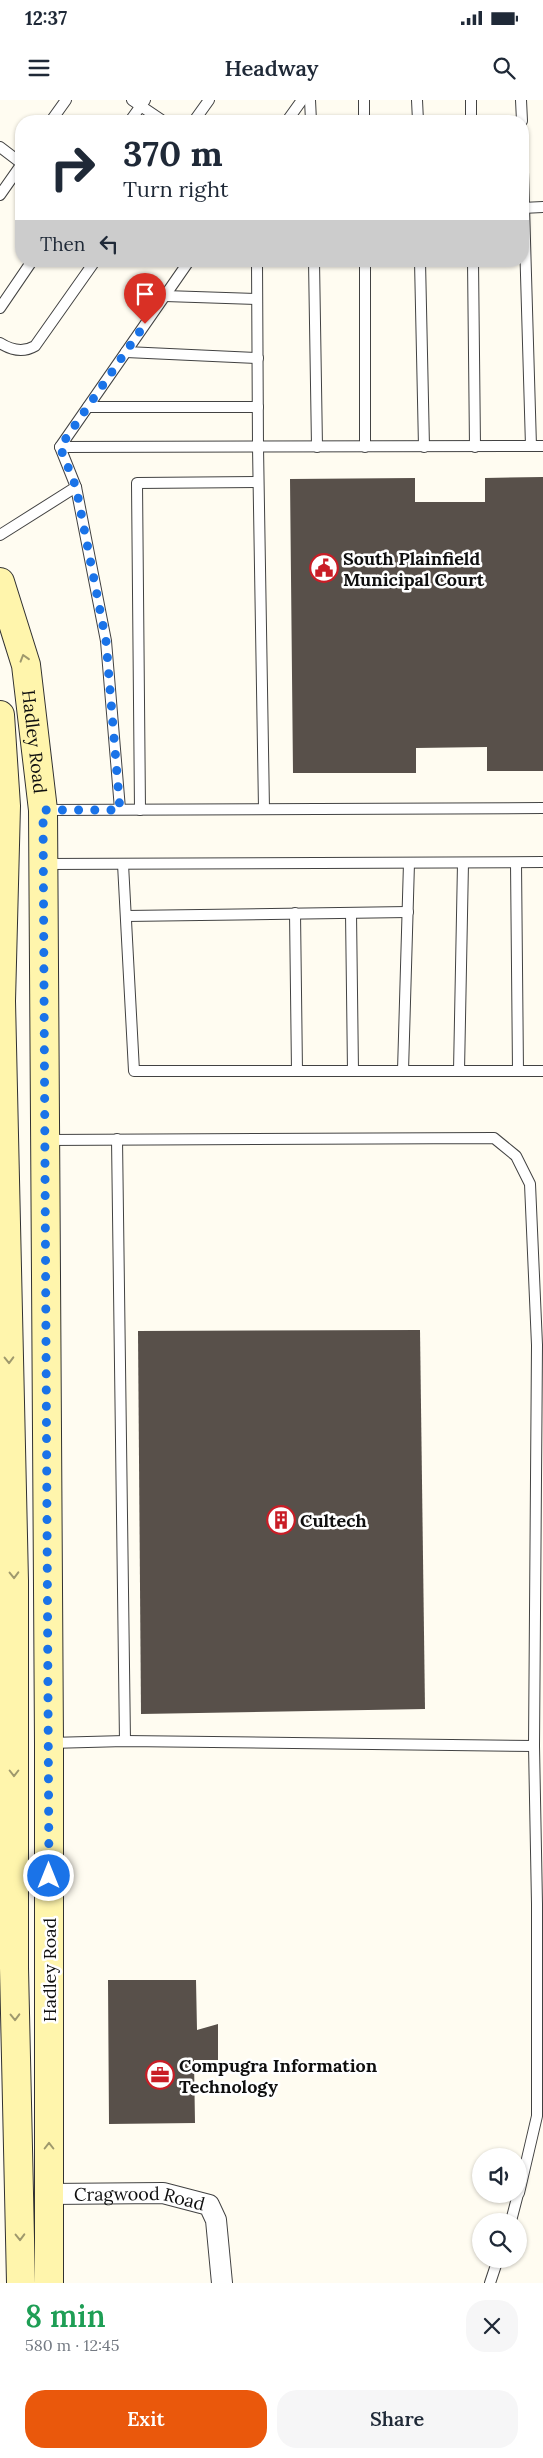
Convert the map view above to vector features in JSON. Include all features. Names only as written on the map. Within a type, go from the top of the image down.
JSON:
[{"type":"main road","name":"Hadley Road","points":[[0,582],[26,665],[43,810],[49,1744],[50,2283]]},
{"type":"main road","name":"Hadley Road","points":[[0,715],[4,816],[1,1013],[6,1487],[7,1949],[21,2283]]},
{"type":"main road","points":[[4,816],[43,810]]},
{"type":"street","name":"Cragwood Road","points":[[49,2194],[163,2193],[209,2205],[216,2220],[222,2283]]},
{"type":"lane","points":[[56,115],[66,100]]},
{"type":"lane","points":[[198,115],[209,100]]},
{"type":"lane","points":[[291,115],[302,100]]},
{"type":"lane","points":[[310,100],[311,115]]},
{"type":"lane","points":[[364,100],[364,115]]},
{"type":"lane","points":[[417,100],[418,115]]},
{"type":"lane","points":[[471,100],[471,115]]},
{"type":"lane","points":[[521,100],[522,115]]},
{"type":"lane","points":[[133,115],[139,102],[155,115]]},
{"type":"lane","points":[[0,147],[15,159]]},
{"type":"lane","points":[[0,195],[15,173]]},
{"type":"lane","points":[[529,208],[543,207]]},
{"type":"lane","points":[[0,308],[28,267]]},
{"type":"lane","points":[[0,343],[9,349],[27,350],[35,346],[91,267]]},
{"type":"lane","points":[[60,447],[185,267]]},
{"type":"lane","points":[[257,267],[258,482],[264,809]]},
{"type":"lane","points":[[314,267],[317,447]]},
{"type":"lane","points":[[365,267],[366,447]]},
{"type":"lane","points":[[420,267],[424,447]]},
{"type":"lane","points":[[472,267],[475,447]]},
{"type":"lane","points":[[526,267],[531,446]]},
{"type":"lane","points":[[164,296],[257,299]]},
{"type":"lane","points":[[126,352],[258,358]]},
{"type":"lane","points":[[88,407],[258,406]]},
{"type":"lane","points":[[60,447],[543,446]]},
{"type":"lane","points":[[60,447],[76,487],[106,641],[120,810]]},
{"type":"lane","points":[[140,810],[137,483],[258,482]]},
{"type":"lane","points":[[0,535],[76,487]]},
{"type":"lane","points":[[43,810],[543,808]]},
{"type":"lane","points":[[43,864],[543,862]]},
{"type":"lane","points":[[403,1071],[409,863]]},
{"type":"lane","points":[[459,1071],[463,863]]},
{"type":"lane","points":[[516,863],[518,1071]]},
{"type":"lane","points":[[123,864],[134,1071],[543,1071]]},
{"type":"lane","points":[[126,916],[408,912]]},
{"type":"lane","points":[[294,913],[297,1071]]},
{"type":"lane","points":[[351,913],[353,1071]]},
{"type":"lane","points":[[45,1140],[494,1138],[516,1156],[530,1184],[540,1345],[539,1605],[534,1746],[537,1904],[537,2116],[527,2159]]},
{"type":"lane","points":[[117,1140],[125,1741]]},
{"type":"lane","points":[[49,1744],[125,1741],[534,1746]]},
{"type":"lane","points":[[490,2283],[495,2268]]},
{"type":"building","points":[[543,477],[543,771],[487,771],[487,747],[416,748],[416,773],[293,773],[290,479],[415,478],[415,502],[485,502],[485,478]]},
{"type":"building","name":"Cultech","points":[[420,1330],[425,1709],[141,1714],[138,1331]]},
{"type":"building","points":[[108,1980],[196,1980],[197,2030],[218,2024],[218,2060],[194,2060],[195,2123],[109,2124]]},
{"type":"place","name":"South Plainfield Municipal Court","points":[[324,568]]},
{"type":"place","name":"Cultech","points":[[281,1520]]},
{"type":"place","name":"Compugra Information Technology","points":[[160,2075]]},
{"type":"route","points":[[49,1876],[43,810],[120,810],[106,641],[76,487],[60,447],[145,324]]}]
